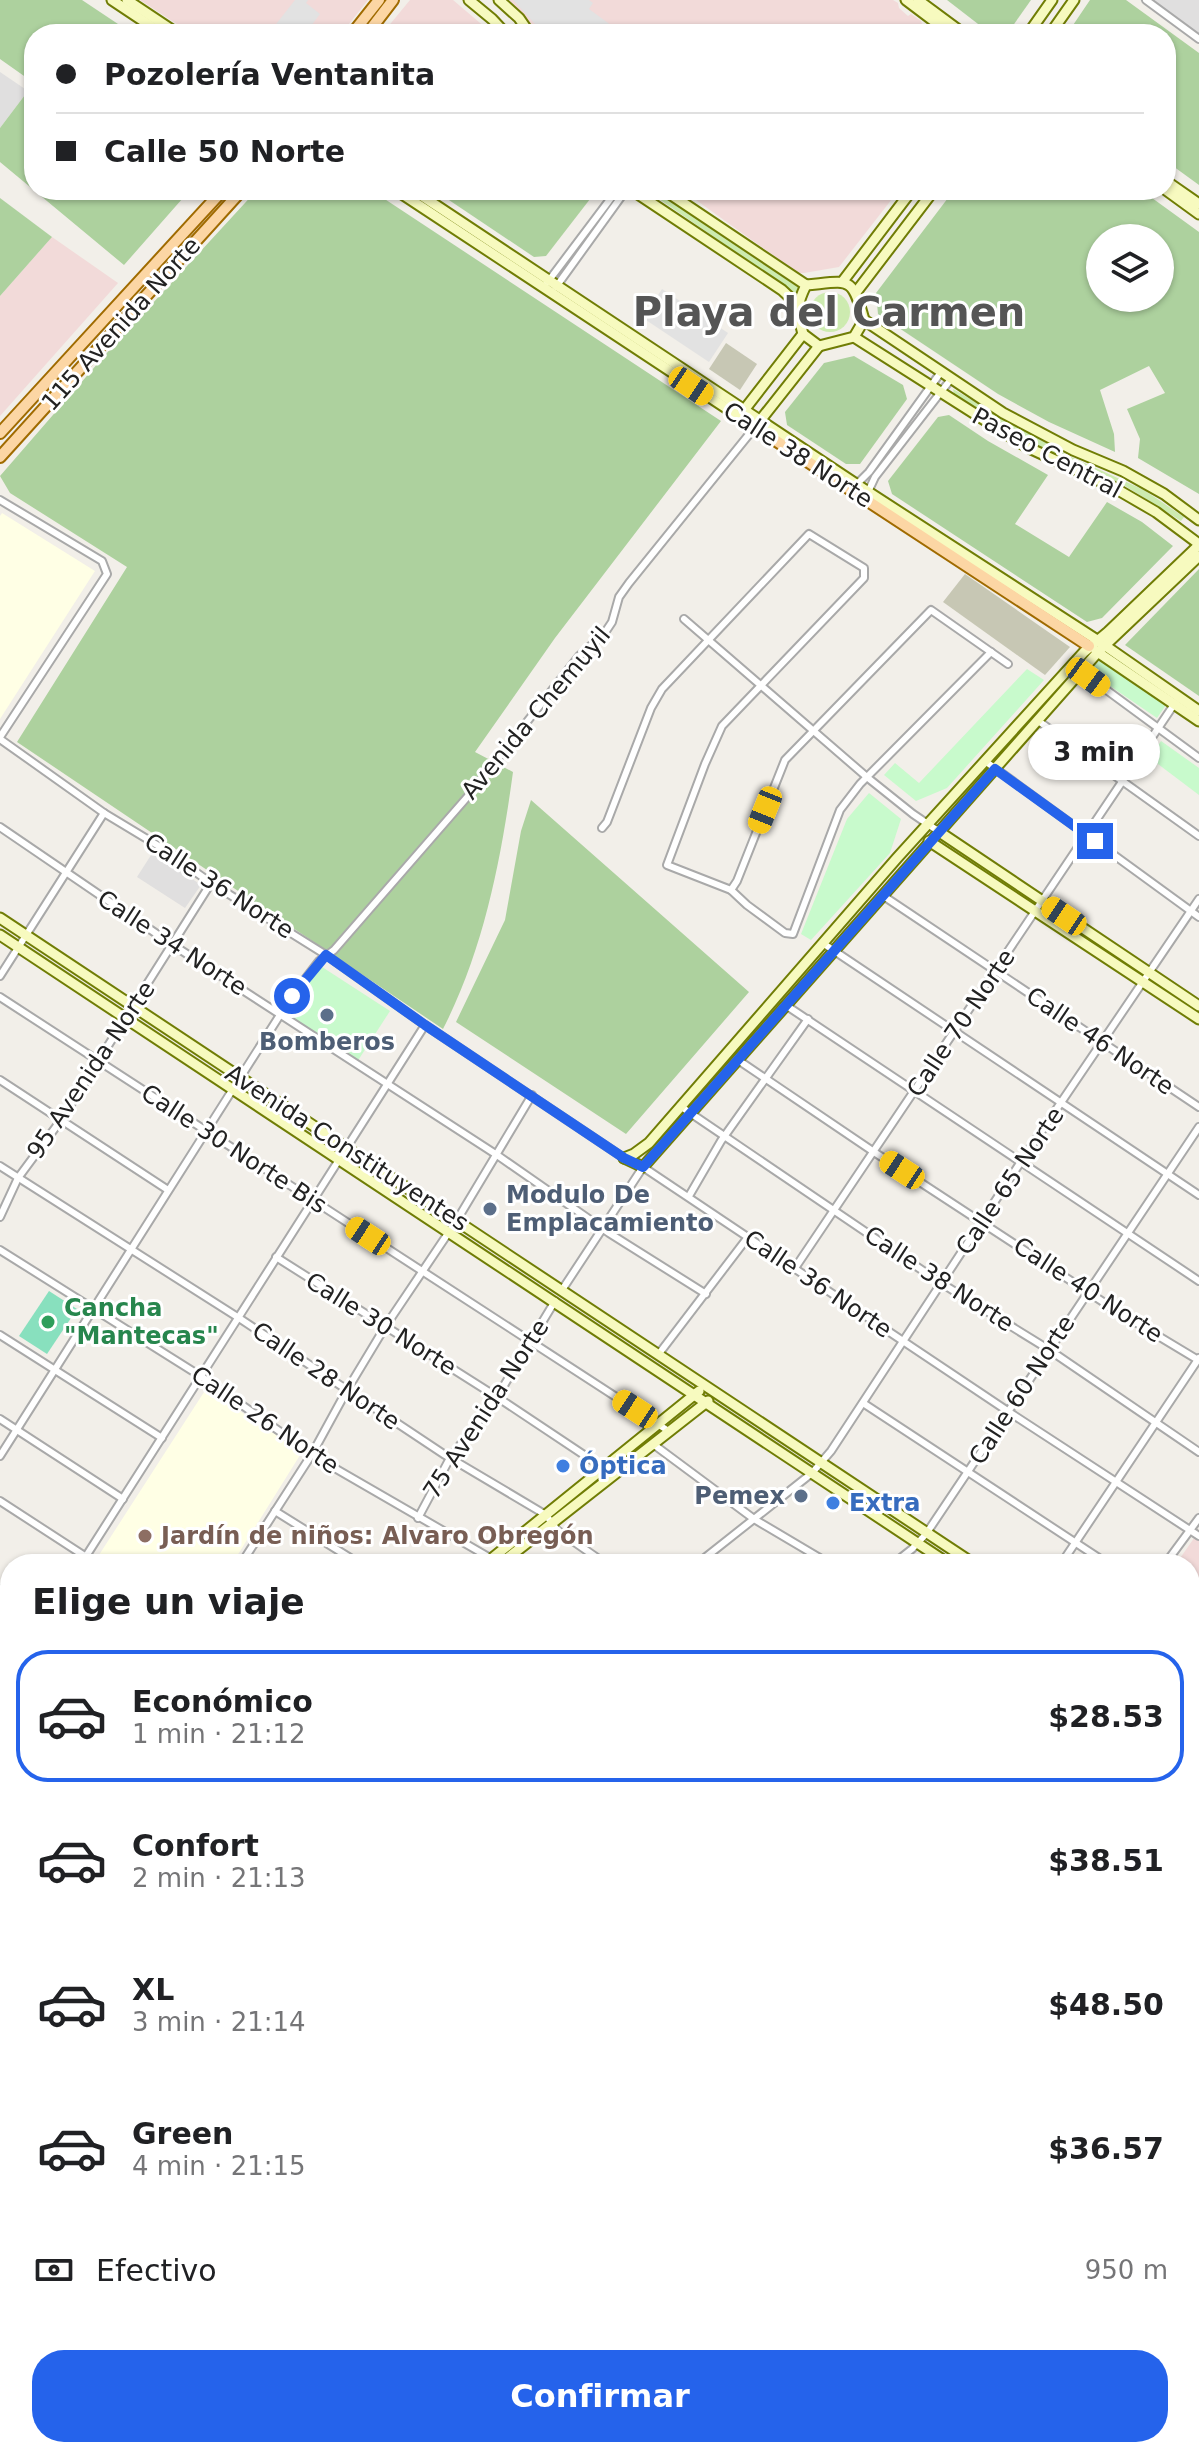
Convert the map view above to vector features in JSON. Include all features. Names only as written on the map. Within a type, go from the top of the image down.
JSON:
[{"type":"main road","points":[[112,0],[148,24]]},
{"type":"main road","points":[[127,0],[163,24]]},
{"type":"main road","points":[[360,24],[379,0]]},
{"type":"main road","points":[[375,24],[393,0]]},
{"type":"main road","points":[[469,0],[495,24]]},
{"type":"main road","points":[[499,0],[523,24]]},
{"type":"main road","points":[[906,0],[938,24]]},
{"type":"main road","points":[[918,0],[950,24]]},
{"type":"main road","points":[[1035,24],[1052,0]]},
{"type":"main road","points":[[1057,24],[1074,0]]},
{"type":"main road","points":[[1176,188],[1199,204]]},
{"type":"main road","points":[[1176,197],[1199,214]]},
{"type":"main road","name":"115 Avenida Norte","points":[[0,433],[214,200]]},
{"type":"main road","name":"115 Avenida Norte","points":[[0,457],[233,200]]},
{"type":"main road","name":"Calle 38 Norte","points":[[412,200],[550,287],[1177,700],[1199,711]]},
{"type":"main road","name":"Calle 38 Norte","points":[[427,200],[550,287]]},
{"type":"main road","points":[[644,200],[782,290],[797,304],[803,334],[819,346],[854,337],[864,320],[857,291],[843,281],[806,285],[679,200]]},
{"type":"main road","points":[[843,281],[904,200]]},
{"type":"main road","points":[[857,291],[926,200]]},
{"type":"main road","points":[[797,304],[806,285]]},
{"type":"main road","name":"Paseo Central","points":[[864,320],[1003,413],[1137,479],[1199,520]]},
{"type":"main road","points":[[742,413],[803,334]]},
{"type":"main road","points":[[89,337],[100,346]]},
{"type":"main road","name":"Paseo Central","points":[[854,337],[1027,447],[1113,487],[1156,512],[1199,544]]},
{"type":"main road","name":"Avenida Chemuyil","points":[[758,423],[819,346]]},
{"type":"main road","points":[[624,1158],[649,1143],[985,761],[1199,544]]},
{"type":"main road","points":[[1097,646],[1199,556]]},
{"type":"main road","points":[[643,1167],[995,769],[1076,668]]},
{"type":"main road","name":"Calle 38 Norte","points":[[1177,700],[1199,721]]},
{"type":"main road","points":[[938,831],[1199,1006]]},
{"type":"main road","points":[[929,841],[1199,1019]]},
{"type":"main road","name":"Avenida Constituyentes","points":[[0,918],[958,1554]]},
{"type":"main road","name":"Avenida Constituyentes","points":[[0,935],[934,1554]]},
{"type":"main road","name":"Calle 36 Norte","points":[[624,1158],[643,1167]]},
{"type":"main road","points":[[549,1520],[605,1469],[705,1387]]},
{"type":"main road","points":[[503,1554],[670,1432],[716,1394]]},
{"type":"street","points":[[1146,0],[1155,3],[1199,39]]},
{"type":"street","points":[[550,287],[610,200]]},
{"type":"street","points":[[550,287],[621,200]]},
{"type":"street","points":[[866,495],[935,390],[941,372]]},
{"type":"street","points":[[854,487],[935,390],[951,379]]},
{"type":"street","name":"Avenida Chemuyil","points":[[0,1456],[292,996],[469,795],[579,656],[604,634],[612,622],[619,597],[629,583],[758,423]]},
{"type":"street","points":[[0,738],[107,574],[102,561],[1,503]]},
{"type":"street","points":[[602,828],[662,689],[809,534],[864,568],[864,578],[722,726],[667,865],[731,890],[785,933],[793,934],[840,810],[860,784],[991,652]]},
{"type":"street","points":[[731,890],[785,760],[931,610],[1008,664]]},
{"type":"street","points":[[684,619],[926,827],[938,831]]},
{"type":"street","points":[[1076,668],[1199,758]]},
{"type":"street","name":"Calle 70 Norte","points":[[795,1268],[1177,700]]},
{"type":"street","points":[[1037,720],[1199,836]]},
{"type":"street","name":"Calle 36 Norte","points":[[0,738],[104,813],[326,955],[624,1158]]},
{"type":"street","points":[[985,761],[1199,917]]},
{"type":"street","points":[[0,976],[104,813]]},
{"type":"street","name":"Calle 34 Norte","points":[[0,827],[173,945],[706,1294]]},
{"type":"street","points":[[926,827],[929,841]]},
{"type":"street","name":"95 Avenida Norte","points":[[0,1217],[18,1178],[61,1120],[211,883]]},
{"type":"street","name":"Calle 46 Norte","points":[[882,895],[1199,1107]]},
{"type":"street","name":"Calle 65 Norte","points":[[710,1554],[822,1463],[1199,899]]},
{"type":"street","points":[[824,944],[1199,1195]]},
{"type":"street","name":"Calle 30 Norte Bis","points":[[0,997],[670,1432]]},
{"type":"street","points":[[787,1006],[1199,1281]]},
{"type":"street","points":[[689,1196],[725,1136],[808,1019]]},
{"type":"street","points":[[88,1554],[425,1025]]},
{"type":"street","name":"Calle 40 Norte","points":[[738,1060],[1087,1291],[1198,1359]]},
{"type":"street","points":[[0,1080],[168,1190]]},
{"type":"street","points":[[247,1554],[312,1454],[385,1327],[457,1220],[532,1095]]},
{"type":"street","name":"Calle 38 Norte","points":[[680,1106],[941,1283],[1048,1349],[1199,1452]]},
{"type":"street","name":"Calle 60 Norte","points":[[904,1554],[926,1534],[1199,1127]]},
{"type":"street","name":"Calle 28 Norte","points":[[0,1166],[549,1520],[593,1554]]},
{"type":"street","points":[[562,1290],[643,1167]]},
{"type":"street","name":"Calle 36 Norte","points":[[643,1167],[1199,1536]]},
{"type":"street","points":[[658,1356],[748,1237]]},
{"type":"street","name":"Calle 26 Norte","points":[[0,1250],[202,1377],[312,1454],[479,1554]]},
{"type":"street","name":"Calle 30 Norte","points":[[276,1257],[605,1469]]},
{"type":"street","name":"75 Avenida Norte","points":[[418,1518],[450,1458],[497,1397],[555,1301]]},
{"type":"street","points":[[0,1335],[162,1438]]},
{"type":"street","points":[[1068,1554],[1198,1359]]},
{"type":"street","points":[[863,1403],[1092,1554]]},
{"type":"street","points":[[0,1419],[123,1499]]},
{"type":"street","points":[[653,1444],[754,1519],[813,1554]]},
{"type":"street","points":[[0,1501],[81,1554]]},
{"type":"street","points":[[275,1511],[344,1554]]},
{"type":"street","points":[[1173,1554],[1199,1518]]},
{"type":"shaded area","points":[[140,0],[368,0],[349,24],[177,24]]},
{"type":"shaded area","points":[[295,0],[308,0],[306,3],[320,14],[312,24],[276,24]]},
{"type":"shaded area","points":[[410,0],[453,0],[481,24],[390,24]]},
{"type":"shaded area","points":[[509,0],[893,0],[908,16],[911,14],[922,24],[530,24]]},
{"type":"shaded area","points":[[513,0],[589,0],[593,3],[589,9],[609,24],[535,24]]},
{"type":"shaded area","points":[[1140,0],[1199,0],[1199,43]]},
{"type":"shaded area","points":[[0,72],[24,88],[24,96],[0,128]]},
{"type":"shaded area","points":[[696,200],[891,200],[839,267],[798,273]]},
{"type":"shaded area","points":[[52,237],[118,283],[0,416],[0,296]]},
{"type":"shaded area","points":[[662,289],[728,333],[709,362],[643,318]]},
{"type":"shaded area","points":[[726,343],[757,364],[740,390],[709,369]]},
{"type":"shaded area","points":[[2,513],[95,571],[0,719],[0,516]]},
{"type":"shaded area","points":[[965,574],[1070,647],[1045,675],[943,602]]},
{"type":"shaded area","points":[[153,852],[201,885],[185,908],[137,877]]},
{"type":"shaded area","points":[[206,1389],[302,1452],[238,1554],[100,1554]]},
{"type":"shaded area","points":[[1199,1531],[1199,1554],[1183,1554]]},
{"type":"green space","points":[[0,0],[82,0],[118,24],[24,24],[24,76],[0,59]]},
{"type":"green space","points":[[947,0],[1031,0],[1014,24],[978,24]]},
{"type":"green space","points":[[1090,0],[1126,0],[1159,24],[1074,24]]},
{"type":"green space","points":[[1176,36],[1199,53],[1199,185],[1176,168]]},
{"type":"green space","points":[[24,96],[24,182],[0,162],[0,128]]},
{"type":"green space","points":[[0,198],[52,237],[0,296]]},
{"type":"green space","points":[[46,200],[181,200],[124,265]]},
{"type":"green space","points":[[248,200],[386,200],[721,421],[555,638],[475,752],[513,772],[489,904],[470,967],[443,1029],[17,742],[127,567],[10,493],[0,476],[105,355]]},
{"type":"green space","points":[[449,200],[589,200],[546,256],[534,257]]},
{"type":"green space","points":[[660,200],[671,200],[799,288],[795,293]]},
{"type":"green space","points":[[946,200],[1155,200],[1199,232],[1199,494],[1138,458],[1140,439],[1127,409],[1165,393],[1149,366],[1100,390],[1114,434],[1115,452],[1049,422],[998,394],[878,314],[876,293]]},
{"type":"green space","points":[[830,292],[844,298],[850,312],[844,326],[830,332],[816,326],[810,312],[816,298]]},
{"type":"green space","points":[[854,356],[903,385],[907,399],[860,464],[846,464],[787,425],[785,412],[824,363]]},
{"type":"green space","points":[[953,389],[1067,455],[1144,490],[1184,517],[1181,521],[1122,484],[1050,452],[1006,428],[954,394]]},
{"type":"green space","points":[[949,415],[1048,475],[1015,524],[1069,557],[1107,502],[1142,522],[1173,546],[1102,618],[1087,622],[892,494],[888,481],[938,417]]},
{"type":"green space","points":[[1199,569],[1199,696],[1125,645]]},
{"type":"green space","points":[[1099,661],[1166,705],[1157,718],[1091,673]]},
{"type":"green space","points":[[1027,669],[1044,680],[947,788],[916,801],[884,775],[895,763],[919,783]]},
{"type":"green space","points":[[1161,741],[1199,768],[1199,795],[1150,758]]},
{"type":"green space","points":[[869,793],[901,819],[890,853],[811,940],[801,934],[847,819]]},
{"type":"green space","points":[[531,800],[749,992],[626,1134],[456,1022],[505,920],[521,831]]},
{"type":"green space","points":[[319,965],[390,1011],[357,1062],[287,1015]]},
{"type":"green space","name":"Cancha \"Mantecas\"","points":[[49,1291],[77,1309],[47,1354],[19,1336]]},
{"type":"place","name":"Bomberos","points":[[327,1015]]},
{"type":"place","name":"Modulo De Emplacamiento","points":[[490,1209]]},
{"type":"place","name":"Cancha \"Mantecas\"","points":[[48,1322]]},
{"type":"place","name":"Óptica","points":[[563,1466]]},
{"type":"place","name":"Pemex","points":[[801,1496]]},
{"type":"place","name":"Extra","points":[[833,1503]]},
{"type":"place","name":"Jardín de niños: Alvaro Obregón","points":[[145,1536]]},
{"type":"district","name":"Playa del Carmen","points":[[829,312]]},
{"type":"route","points":[[292,996],[326,955],[425,1025],[624,1158],[643,1167],[995,769],[1095,841]]}]
